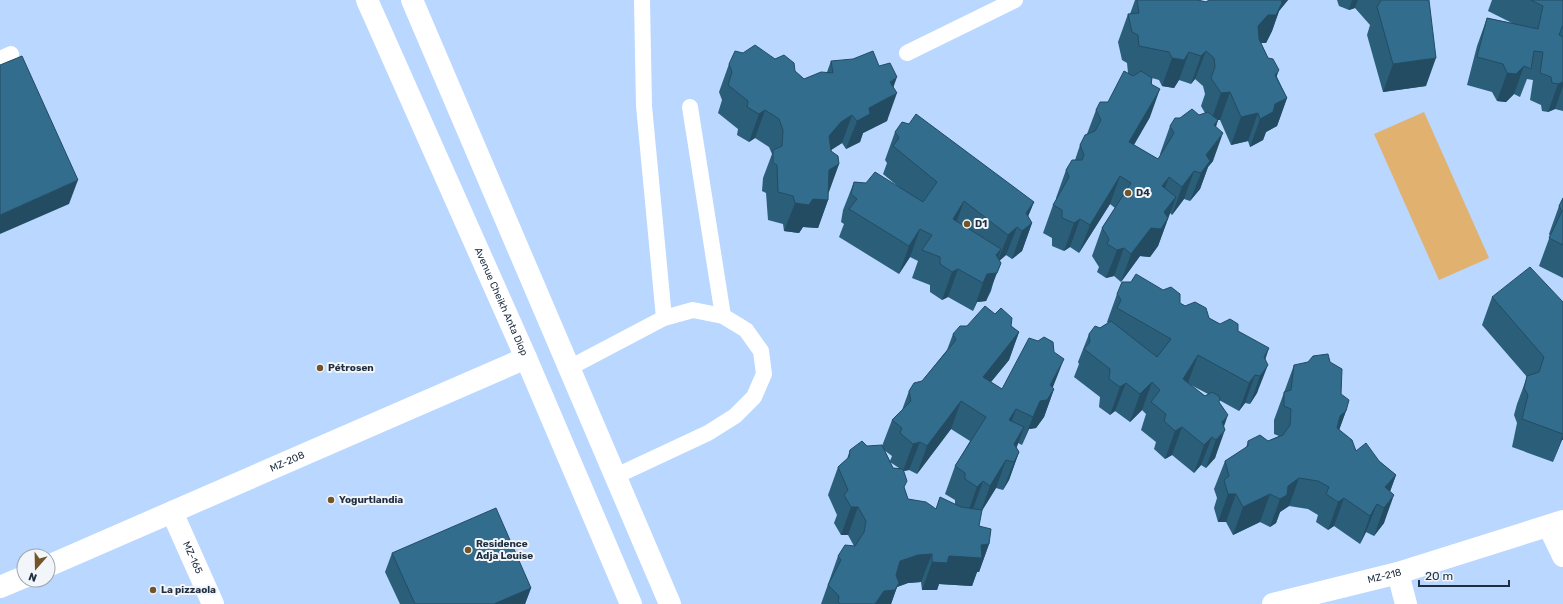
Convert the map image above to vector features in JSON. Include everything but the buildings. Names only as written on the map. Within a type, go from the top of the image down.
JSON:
[{"type":"main road","name":"Avenue Cheikh Anta Diop","points":[[367,0],[526,358],[631,604]]},
{"type":"main road","points":[[412,0],[670,604]]},
{"type":"main road","name":"MZ-208","points":[[56,563],[526,358]]},
{"type":"main road","name":"MZ-165","points":[[172,512],[213,604]]},
{"type":"main road","points":[[1556,524],[1563,556]]},
{"type":"main road","name":"MZ-218","points":[[1273,604],[1398,573],[1556,524]]},
{"type":"main road","points":[[1398,573],[1406,604]]},
{"type":"main road","points":[[0,587],[16,580]]},
{"type":"lane","points":[[642,0],[644,106],[664,318]]},
{"type":"lane","points":[[907,53],[1016,0]]},
{"type":"lane","points":[[690,107],[723,316]]},
{"type":"lane","points":[[569,368],[664,318],[692,310],[723,316],[746,330],[761,351],[764,374],[754,398],[735,416],[708,433],[616,476]]},
{"type":"shaded area","points":[[1424,112],[1489,258],[1439,280],[1374,134]]},
{"type":"place","name":"D4","points":[[1128,193]]},
{"type":"place","name":"D1","points":[[967,224]]},
{"type":"place","name":"Pétrosen","points":[[320,368]]},
{"type":"place","name":"Yogurtlandia","points":[[331,500]]},
{"type":"place","name":"Residence Adja Louise","points":[[468,550]]},
{"type":"place","name":"La pizzaola","points":[[153,590]]}]
